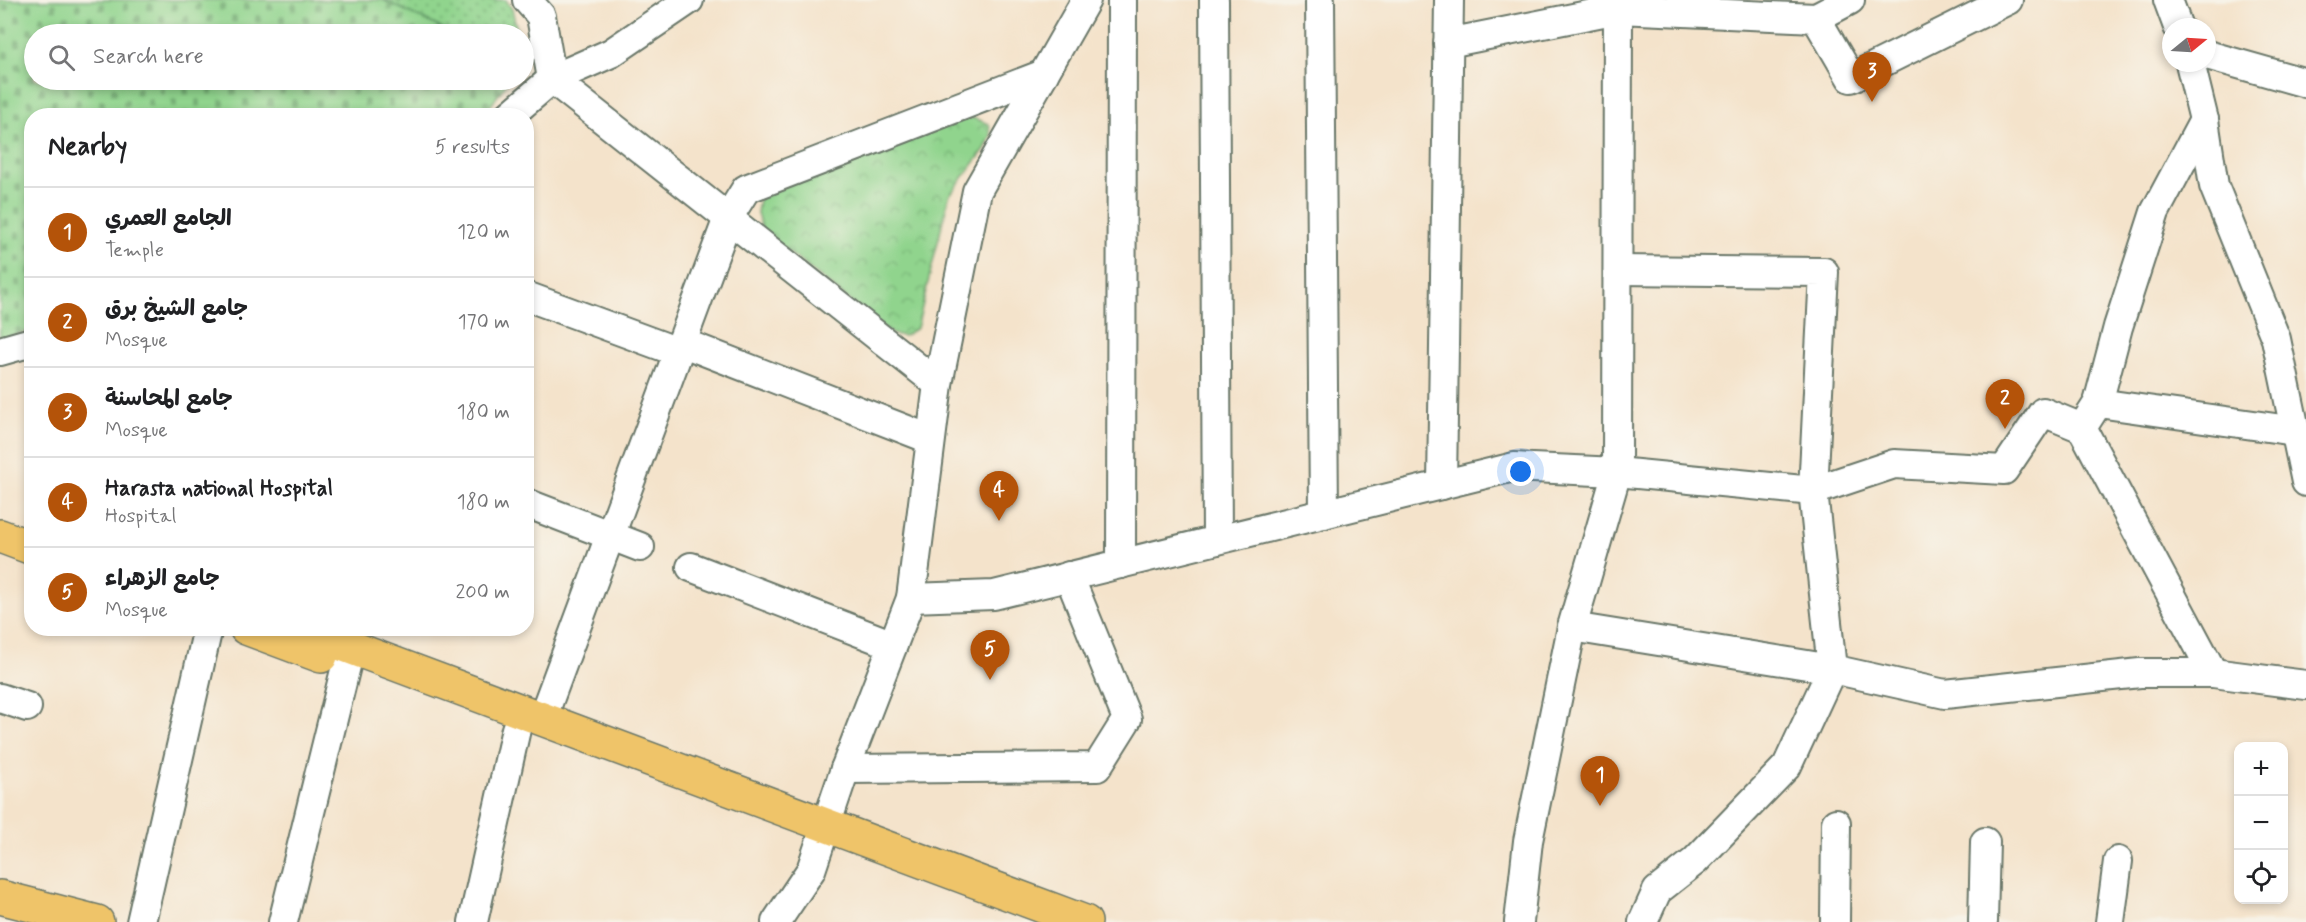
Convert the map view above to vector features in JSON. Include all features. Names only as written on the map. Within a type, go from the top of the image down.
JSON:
[{"type":"main road","points":[[0,517],[24,525]]},
{"type":"main road","points":[[0,536],[24,545]]},
{"type":"main road","points":[[267,636],[346,666],[529,724]]},
{"type":"main road","points":[[318,636],[529,724],[823,834],[1085,922]]},
{"type":"main road","points":[[823,834],[1032,922]]},
{"type":"main road","points":[[0,897],[97,922]]},
{"type":"street","points":[[527,0],[541,16],[552,79],[938,384]]},
{"type":"street","points":[[776,922],[811,870],[846,769],[911,598],[938,384],[977,191],[1086,0]]},
{"type":"street","points":[[1121,564],[1122,0]]},
{"type":"street","points":[[1214,0],[1218,540]]},
{"type":"street","points":[[1320,0],[1324,514]]},
{"type":"street","points":[[1442,485],[1449,0]]},
{"type":"street","points":[[1448,43],[1618,5],[1816,18],[1850,0]]},
{"type":"street","points":[[1816,18],[1851,78],[2008,0]]},
{"type":"street","points":[[2168,0],[2175,18]]},
{"type":"street","points":[[518,108],[552,79],[611,53],[682,2]]},
{"type":"street","points":[[1519,922],[1528,841],[1572,627],[1617,472],[1618,5]]},
{"type":"street","points":[[2216,58],[2306,83]]},
{"type":"street","points":[[2192,72],[2204,120],[2214,186],[2276,339],[2305,478]]},
{"type":"street","points":[[473,922],[529,724],[611,536],[728,218],[746,189],[1044,74]]},
{"type":"street","points":[[2082,428],[2098,403],[2118,327],[2155,212],[2204,120]]},
{"type":"street","points":[[1618,270],[1824,272],[1813,491],[1832,669],[1787,766],[1695,861],[1657,891],[1643,922]]},
{"type":"street","points":[[534,299],[678,352]]},
{"type":"street","points":[[0,351],[24,344]]},
{"type":"street","points":[[678,352],[686,344],[930,439]]},
{"type":"street","points":[[2098,403],[2295,431]]},
{"type":"street","points":[[911,598],[994,595],[1514,467],[1617,472],[1813,491],[1894,464],[2004,470],[2043,412],[2082,428],[2213,673]]},
{"type":"street","points":[[534,506],[640,547]]},
{"type":"street","points":[[691,567],[893,645]]},
{"type":"street","points":[[846,769],[1097,767],[1127,719],[1069,576]]},
{"type":"street","points":[[1572,627],[1832,669],[1945,694],[2140,674],[2213,673],[2306,685]]},
{"type":"street","points":[[141,922],[206,636]]},
{"type":"street","points":[[283,922],[346,666]]},
{"type":"street","points":[[0,698],[27,707]]},
{"type":"street","points":[[1835,922],[1836,823]]},
{"type":"street","points":[[1983,922],[1985,842]]},
{"type":"street","points":[[2110,922],[2118,861]]},
{"type":"green space","points":[[0,0],[383,0],[433,24],[24,24],[24,90],[502,90],[489,108],[24,108],[24,332],[0,339]]},
{"type":"green space","points":[[383,0],[506,0],[512,9],[516,24],[433,24]]},
{"type":"green space","points":[[973,118],[989,124],[991,136],[985,149],[949,196],[917,328],[904,336],[892,334],[762,231],[757,213],[759,199],[800,179],[960,119]]},
{"type":"place","name":"جامع المحاسنة","points":[[1872,102]]},
{"type":"place","name":"جامع الشيخ برق","points":[[2005,429]]},
{"type":"place","name":"Harasta national Hospital","points":[[999,521]]},
{"type":"place","name":"جامع الزهراء","points":[[990,680]]},
{"type":"place","name":"الجامع العمري","points":[[1600,806]]}]
